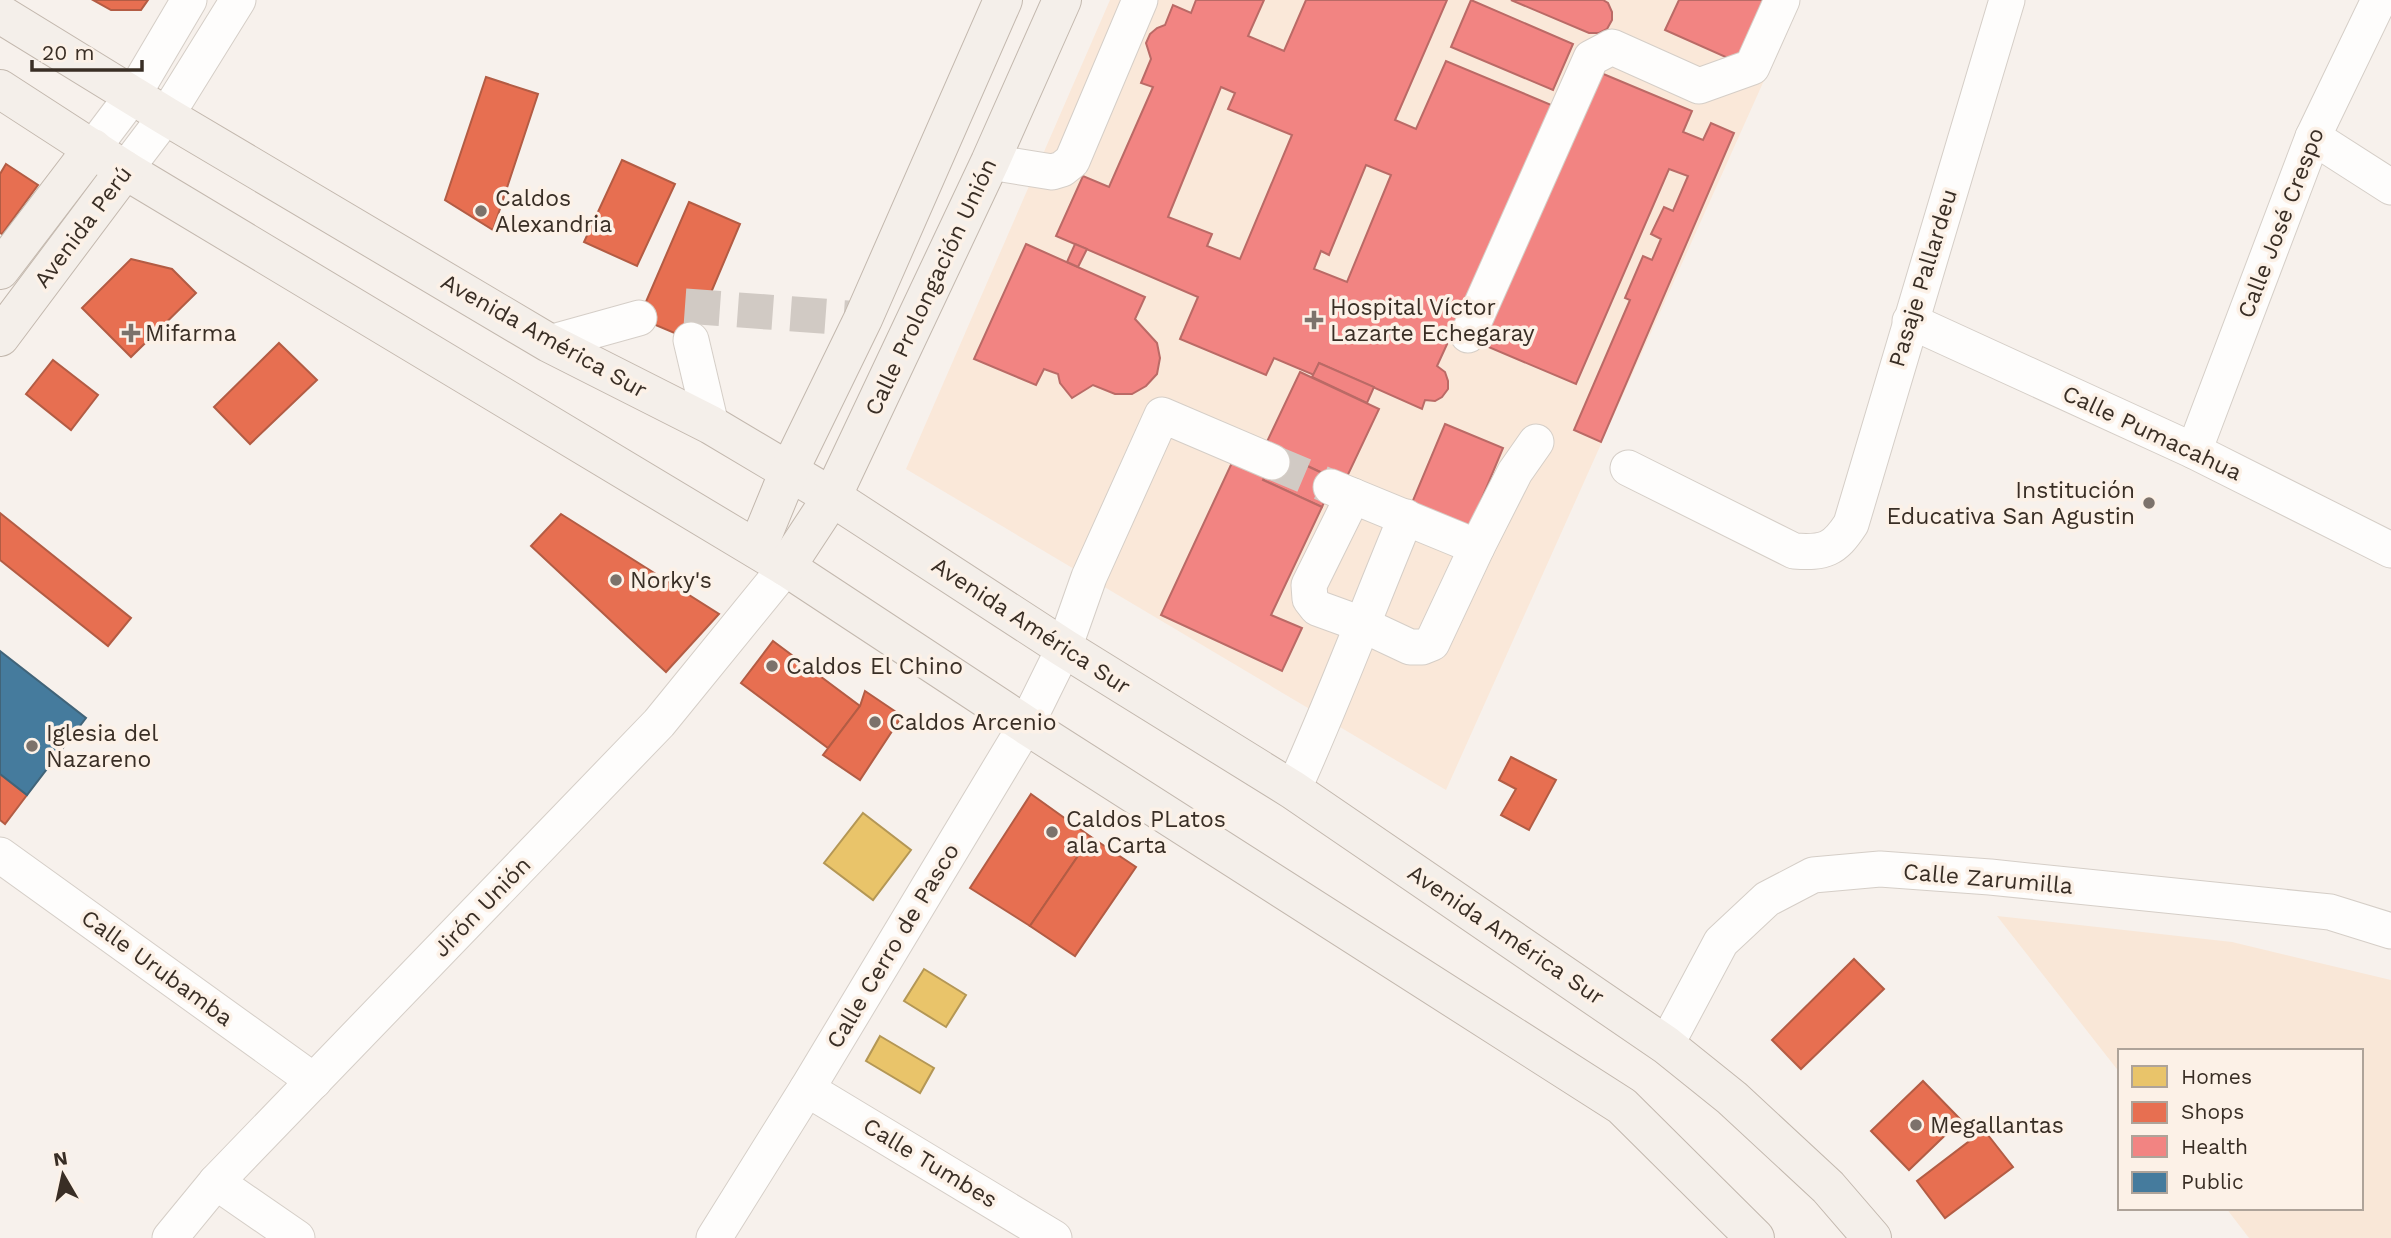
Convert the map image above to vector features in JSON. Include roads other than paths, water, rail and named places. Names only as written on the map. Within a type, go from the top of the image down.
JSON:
[{"type":"main road","points":[[772,558],[789,471],[863,319],[1003,0]]},
{"type":"main road","name":"Calle Prolongación Unión","points":[[772,558],[832,497],[990,162],[1062,0]]},
{"type":"main road","name":"Avenida América Sur","points":[[0,13],[166,116],[549,343],[711,425],[789,471],[1064,648],[1293,790],[1665,1045],[1732,1098],[1828,1187],[1871,1238]]},
{"type":"main road","points":[[0,89],[125,170],[772,558],[1026,725],[1622,1106],[1755,1238]]},
{"type":"main road","name":"Avenida Perú","points":[[0,270],[93,148]]},
{"type":"main road","name":"Avenida Perú","points":[[0,337],[125,170]]},
{"type":"street","name":"Avenida Perú","points":[[93,148],[133,95],[189,0]]},
{"type":"street","name":"Avenida Perú","points":[[125,170],[166,116],[238,0]]},
{"type":"street","points":[[990,162],[1052,172],[1062,169],[1072,161],[1139,0]]},
{"type":"street","points":[[1468,335],[1591,58],[1612,47],[1699,86],[1752,67],[1782,0]]},
{"type":"street","name":"Pasaje Pallardeu","points":[[1628,468],[1794,551],[1829,549],[1842,538],[1851,524],[2007,0]]},
{"type":"street","name":"Calle José Crespo","points":[[2194,451],[2313,137],[2379,0]]},
{"type":"street","points":[[2313,137],[2391,187]]},
{"type":"street","points":[[549,343],[639,318]]},
{"type":"street","name":"Calle Pumacahua","points":[[1910,321],[2194,451],[2391,550]]},
{"type":"street","points":[[691,340],[711,425]]},
{"type":"street","name":"Calle Cerro de Pasco","points":[[713,1238],[807,1089],[1026,725],[1064,648],[1089,578],[1162,415],[1272,462]]},
{"type":"street","points":[[1477,547],[1342,492],[1309,584],[1310,599],[1317,608],[1361,624],[1410,647],[1422,647],[1432,643],[1515,472],[1536,442]]},
{"type":"street","points":[[1293,790],[1326,719],[1361,624],[1406,517]]},
{"type":"street","name":"Jirón Unión","points":[[170,1238],[216,1182],[659,723],[772,558]]},
{"type":"street","name":"Calle Urubamba","points":[[0,855],[314,1080]]},
{"type":"street","name":"Calle Zarumilla","points":[[1665,1045],[1721,942],[1767,899],[1812,875],[1880,870],[1990,877],[2330,912],[2391,931]]},
{"type":"street","name":"Calle Tumbes","points":[[807,1089],[1054,1238]]},
{"type":"street","points":[[216,1182],[297,1238]]},
{"type":"tunnel","points":[[685,306],[863,319]]},
{"type":"tunnel","points":[[1272,462],[1331,487]]},
{"type":"place","name":"Caldos Alexandria","points":[[481,211]]},
{"type":"place","name":"Hospital Víctor Lazarte Echegaray","points":[[1314,320]]},
{"type":"place","name":"Mifarma","points":[[131,333]]},
{"type":"place","name":"Institución Educativa San Agustin","points":[[2149,503]]},
{"type":"place","name":"Norky's","points":[[616,580]]},
{"type":"place","name":"Caldos El Chino","points":[[772,666]]},
{"type":"place","name":"Caldos Arcenio","points":[[875,722]]},
{"type":"place","name":"Iglesia del Nazareno","points":[[32,746]]},
{"type":"place","name":"Caldos PLatos ala Carta","points":[[1052,832]]},
{"type":"place","name":"Megallantas","points":[[1916,1125]]}]
